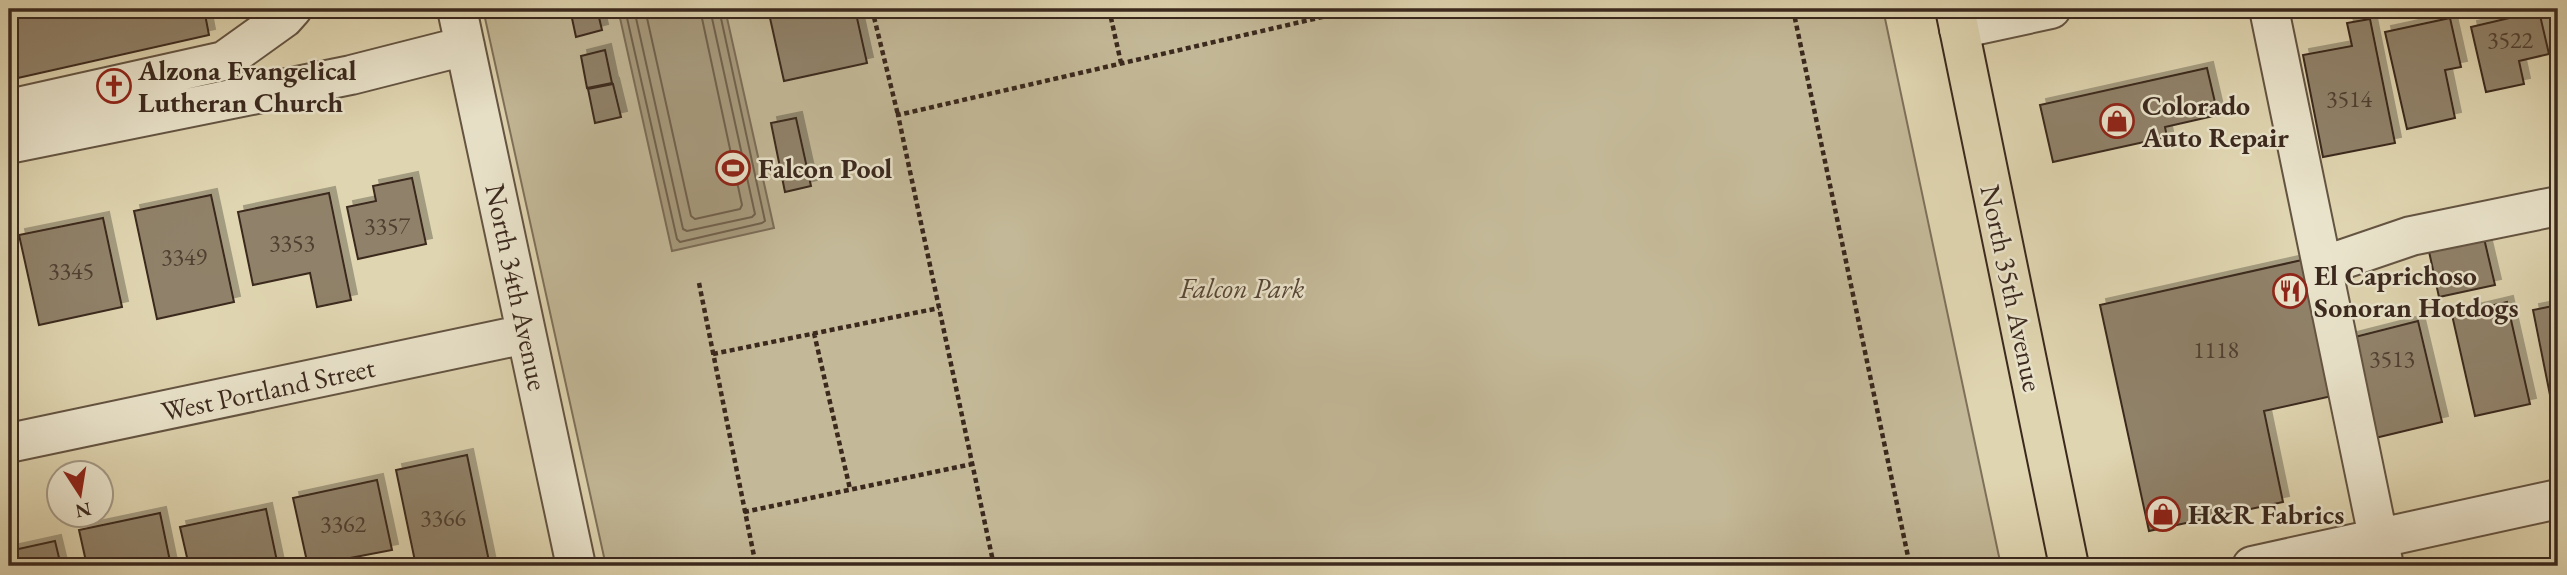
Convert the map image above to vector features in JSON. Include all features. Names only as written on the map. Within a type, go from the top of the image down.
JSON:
[{"type":"main road","name":"North 35th Avenue","points":[[1957,19],[2069,566]]},
{"type":"street","points":[[9,109],[224,61],[284,18],[292,9]]},
{"type":"street","name":"North 34th Avenue","points":[[457,9],[576,566]]},
{"type":"street","points":[[1957,19],[2051,9]]},
{"type":"street","points":[[2269,9],[2381,552]]},
{"type":"street","points":[[9,144],[351,75],[465,46]]},
{"type":"street","points":[[2323,266],[2411,236],[2558,206]]},
{"type":"street","name":"West Portland Street","points":[[9,443],[526,334]]},
{"type":"street","points":[[2252,566],[2381,552],[2558,499]]},
{"type":"path","points":[[872,9],[898,115],[994,566]]},
{"type":"path","points":[[1109,9],[1121,63]]},
{"type":"path","points":[[898,115],[1357,9]]},
{"type":"path","points":[[1793,9],[1910,566]]},
{"type":"path","points":[[699,283],[756,566]]},
{"type":"path","points":[[713,354],[939,308]]},
{"type":"path","points":[[814,333],[850,489]]},
{"type":"path","points":[[744,512],[972,464]]},
{"type":"green space","name":"Falcon Park","points":[[483,9],[1883,9],[2001,566],[606,566]]},
{"type":"water","points":[[618,9],[725,9],[774,228],[672,251]]},
{"type":"building","points":[[9,9],[204,9],[209,35],[9,80]]},
{"type":"building","points":[[570,9],[597,9],[602,30],[576,37]]},
{"type":"building","points":[[768,9],[855,9],[867,63],[784,81]]},
{"type":"building","points":[[2539,11],[2549,54],[2519,61],[2524,84],[2486,92],[2471,27]]},
{"type":"building","points":[[2450,18],[2461,67],[2445,70],[2455,118],[2407,129],[2385,32]]},
{"type":"building","points":[[2370,19],[2395,143],[2323,157],[2303,55],[2352,46],[2347,23]]},
{"type":"building","points":[[605,50],[612,83],[587,88],[581,56]]},
{"type":"building","name":"Colorado Auto Repair","points":[[2207,68],[2218,115],[2165,127],[2167,137],[2053,162],[2040,105]]},
{"type":"building","points":[[613,84],[621,117],[595,123],[588,89]]},
{"type":"building","points":[[796,118],[811,186],[785,192],[771,123]]},
{"type":"building","points":[[412,178],[426,244],[358,259],[347,207],[376,201],[373,186]]},
{"type":"building","points":[[329,193],[351,300],[317,307],[310,273],[253,285],[238,212]]},
{"type":"building","points":[[211,195],[234,302],[157,319],[134,211]]},
{"type":"building","points":[[103,218],[122,307],[39,325],[19,235]]},
{"type":"building","points":[[2483,234],[2495,285],[2439,297],[2428,247]]},
{"type":"building","points":[[2302,260],[2332,396],[2264,411],[2283,502],[2149,531],[2100,305]]},
{"type":"building","points":[[2507,302],[2530,404],[2475,416],[2452,315]]},
{"type":"building","points":[[2558,305],[2558,398],[2551,400],[2533,310]]},
{"type":"building","points":[[2418,321],[2442,422],[2371,439],[2351,338]]},
{"type":"building","points":[[467,455],[490,566],[416,566],[396,470]]},
{"type":"building","points":[[377,480],[392,550],[308,566],[293,498]]},
{"type":"building","points":[[266,509],[278,566],[189,566],[180,527]]},
{"type":"building","points":[[160,513],[171,566],[87,566],[79,530],[116,530],[116,522]]},
{"type":"building","points":[[55,541],[61,566],[9,566],[9,551]]},
{"type":"place","name":"Alzona Evangelical Lutheran Church","points":[[114,86]]},
{"type":"place","name":"Colorado Auto Repair","points":[[2117,121]]},
{"type":"place","name":"Falcon Pool","points":[[733,168]]},
{"type":"place","name":"El Caprichoso Sonoran Hotdogs","points":[[2290,291]]},
{"type":"place","name":"H&R Fabrics","points":[[2163,514]]}]
